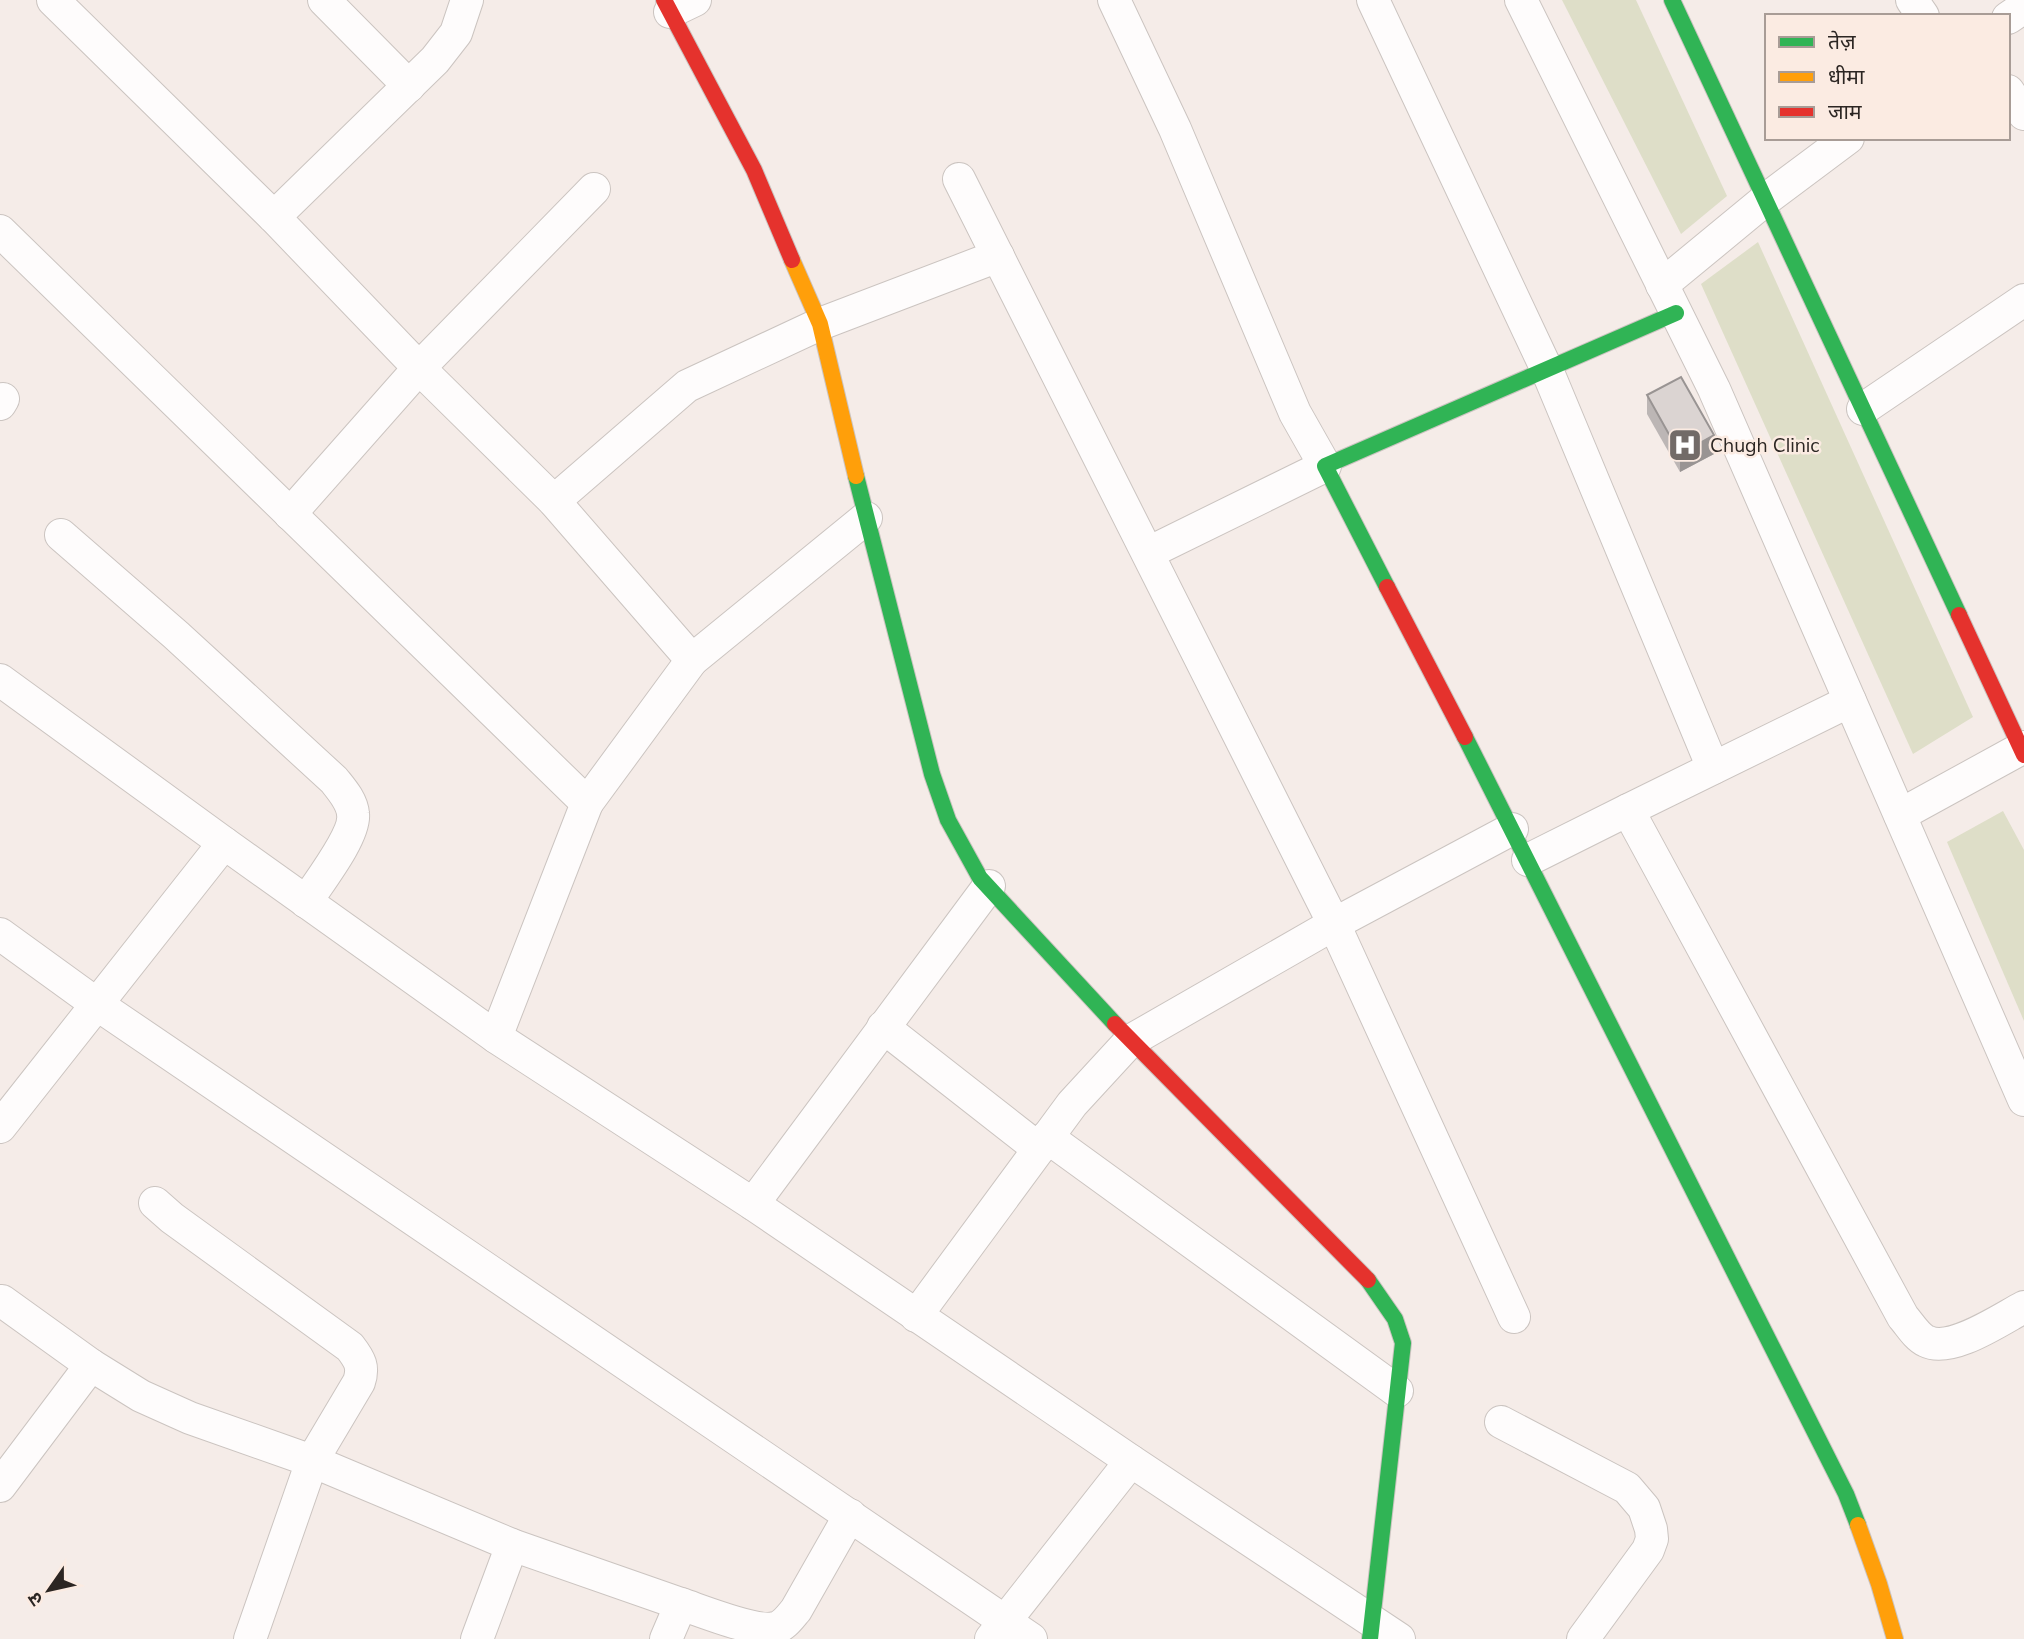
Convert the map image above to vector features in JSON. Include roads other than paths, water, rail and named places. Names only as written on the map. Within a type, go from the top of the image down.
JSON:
[{"type":"street","points":[[52,0],[274,218],[419,368],[554,501],[692,660]]},
{"type":"street","points":[[324,0],[409,86]]},
{"type":"street","points":[[274,218],[435,60],[456,33],[467,0]]},
{"type":"street","points":[[1114,0],[1175,129],[1295,413],[1513,830],[1846,1494],[1886,1600],[1895,1639]]},
{"type":"street","points":[[1373,0],[1547,370],[1713,768]]},
{"type":"street","points":[[1521,0],[1714,389],[2024,1100]]},
{"type":"street","points":[[1672,0],[2023,750],[1900,816]]},
{"type":"street","points":[[676,4],[754,170],[820,324],[866,518],[932,774],[948,820],[962,849],[980,878],[1130,1041],[1367,1278],[1395,1318],[1403,1343],[1371,1630]]},
{"type":"street","points":[[2010,95],[2024,114]]},
{"type":"street","points":[[1662,285],[1765,200],[1844,140]]},
{"type":"street","points":[[959,179],[1334,924],[1514,1317]]},
{"type":"street","points":[[290,514],[419,368],[594,189]]},
{"type":"street","points":[[0,231],[587,803]]},
{"type":"street","points":[[554,501],[687,386],[820,324],[998,256]]},
{"type":"street","points":[[1863,409],[2024,300]]},
{"type":"street","points":[[1148,553],[1325,466],[1676,313]]},
{"type":"street","points":[[496,1037],[587,803],[692,660],[866,518]]},
{"type":"street","points":[[61,535],[176,635],[334,780],[344,793],[354,816],[350,833],[306,902]]},
{"type":"street","points":[[0,680],[223,844],[496,1037],[753,1204],[1131,1461],[1371,1630],[1399,1639]]},
{"type":"street","points":[[1528,860],[1850,701]]},
{"type":"street","points":[[1628,810],[1903,1317],[1928,1343],[1945,1344],[1959,1341],[2024,1307]]},
{"type":"street","points":[[916,1316],[1072,1104],[1130,1041],[1334,924],[1513,830]]},
{"type":"street","points":[[0,1127],[223,844]]},
{"type":"street","points":[[753,1204],[989,886]]},
{"type":"street","points":[[0,934],[98,1005],[850,1514],[998,1629],[1031,1639]]},
{"type":"street","points":[[883,1027],[1043,1143],[1397,1391]]},
{"type":"street","points":[[155,1203],[350,1347],[360,1362],[362,1372],[359,1382],[312,1461],[250,1639]]},
{"type":"street","points":[[2,1301],[91,1365],[141,1396],[191,1418],[312,1461],[512,1545],[756,1628],[775,1628],[786,1622],[796,1610],[850,1514]]},
{"type":"street","points":[[0,1486],[91,1365]]},
{"type":"street","points":[[1501,1422],[1627,1488],[1644,1508],[1652,1539],[1648,1550],[1583,1639]]},
{"type":"street","points":[[998,1629],[1131,1461]]},
{"type":"street","points":[[477,1639],[512,1545]]},
{"type":"street","points":[[666,1639],[681,1604]]},
{"type":"place","name":"Chugh Clinic","points":[[1685,445]]}]
